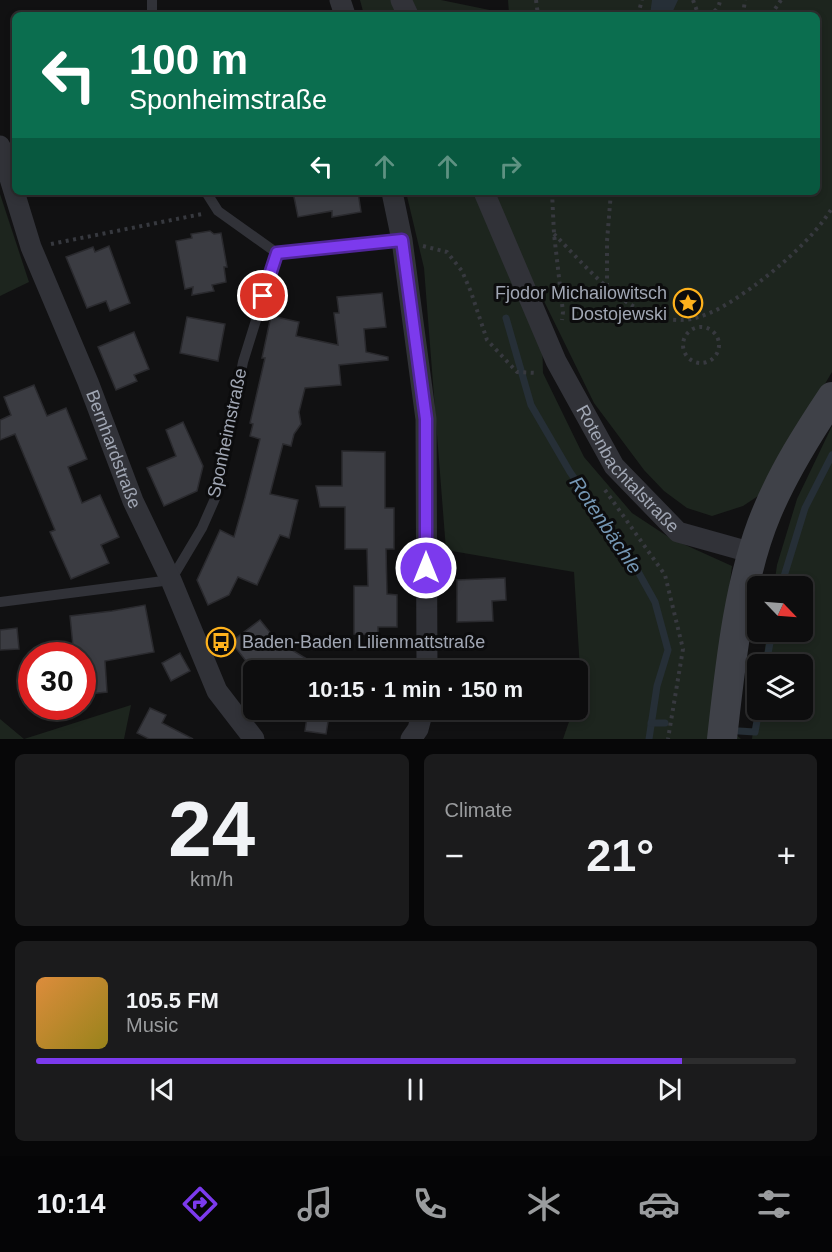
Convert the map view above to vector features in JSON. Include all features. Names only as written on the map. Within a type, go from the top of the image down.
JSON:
[{"type":"main road","points":[[722,739],[743,592],[753,553],[767,512],[787,471],[832,397]]},
{"type":"street","name":"Bernhardstraße","points":[[0,146],[12,185]]},
{"type":"street","name":"Bernhardstraße","points":[[15,195],[31,248],[88,382],[133,501],[171,580],[217,691],[254,739]]},
{"type":"street","points":[[393,195],[402,240],[426,419],[427,660]]},
{"type":"street","name":"Rotenbachtalstraße","points":[[485,195],[556,361],[614,466],[678,532],[753,553]]},
{"type":"lane","points":[[208,195],[218,211],[277,253],[402,240]]},
{"type":"lane","name":"Sponheimstraße","points":[[171,580],[202,528],[217,494],[243,362],[277,253]]},
{"type":"lane","points":[[0,602],[171,580]]},
{"type":"path","points":[[552,195],[562,322]]},
{"type":"path","points":[[608,286],[607,241],[610,195]]},
{"type":"path","points":[[554,234],[627,302],[657,317],[682,320],[729,304],[768,275],[792,255],[832,208]]},
{"type":"path","points":[[31,248],[218,211]]},
{"type":"path","points":[[402,240],[447,252],[462,271],[487,340],[517,372],[543,373]]},
{"type":"path","points":[[692,318],[695,327]]},
{"type":"path","points":[[703,326],[712,330],[719,342],[717,353],[703,363],[690,360],[683,351],[684,337],[695,327],[703,326]]},
{"type":"path","points":[[600,483],[665,575],[683,649],[668,739]]},
{"type":"shaded area","points":[[360,0],[441,0],[499,12],[363,12]]},
{"type":"shaded area","points":[[508,0],[832,0],[832,372],[758,496],[743,506],[712,516],[687,508],[664,491],[644,470],[594,403],[541,295],[543,373],[584,457],[632,513],[670,538],[732,566],[713,715],[741,739],[563,739],[570,720],[588,720],[588,660],[579,660],[574,572],[446,550],[424,268],[407,195],[820,195],[820,12],[509,12]]},
{"type":"shaded area","points":[[652,0],[678,0],[672,12],[650,12]]},
{"type":"shaded area","points":[[0,194],[29,282],[0,296]]},
{"type":"shaded area","points":[[832,426],[832,739],[752,739],[754,720],[813,720],[813,654],[764,654],[766,642],[813,642],[813,576],[775,576],[797,499]]},
{"type":"shaded area","points":[[131,705],[124,739],[24,739],[84,720],[96,720],[96,716]]},
{"type":"shaded area","points":[[0,719],[24,739],[0,739]]},
{"type":"building","points":[[294,195],[358,195],[361,212],[332,217],[332,211],[298,217]]},
{"type":"building","points":[[210,231],[214,234],[221,233],[227,267],[224,267],[226,282],[212,285],[214,291],[192,295],[193,287],[185,289],[176,241],[192,238],[191,234]]},
{"type":"building","points":[[109,246],[130,303],[110,311],[106,301],[87,308],[66,257],[93,247],[95,252]]},
{"type":"building","points":[[382,293],[386,327],[364,329],[366,352],[388,357],[388,360],[339,365],[341,385],[305,388],[299,412],[301,424],[294,434],[291,446],[283,444],[270,494],[298,500],[289,538],[280,535],[257,585],[238,577],[229,595],[208,605],[197,580],[220,530],[234,537],[245,498],[260,439],[250,436],[253,424],[250,423],[265,358],[262,358],[271,316],[299,322],[296,336],[338,345],[334,313],[339,313],[337,297]]},
{"type":"building","points":[[187,317],[225,324],[218,361],[180,353]]},
{"type":"building","points":[[134,332],[149,369],[134,375],[137,381],[116,390],[98,347]]},
{"type":"building","points":[[34,385],[47,416],[66,408],[87,459],[68,467],[82,503],[100,495],[119,537],[101,545],[109,563],[71,579],[50,532],[55,530],[15,434],[0,440],[0,420],[11,415],[4,397]]},
{"type":"building","points":[[183,422],[203,466],[197,491],[164,506],[147,468],[176,456],[166,430]]},
{"type":"building","points":[[342,451],[385,452],[385,508],[394,508],[394,549],[386,549],[387,594],[397,595],[397,627],[378,627],[378,635],[354,634],[354,586],[368,586],[367,549],[345,549],[345,507],[320,507],[316,486],[342,486]]},
{"type":"building","points":[[505,578],[506,600],[492,601],[493,621],[457,622],[457,580]]},
{"type":"building","points":[[145,605],[154,652],[105,661],[107,692],[96,693],[96,642],[73,642],[70,616]]},
{"type":"building","points":[[260,620],[277,641],[308,660],[245,660],[231,642]]},
{"type":"building","points":[[17,628],[18,649],[0,650],[0,630]]},
{"type":"building","points":[[180,653],[190,671],[171,681],[162,663]]},
{"type":"building","points":[[150,708],[166,715],[162,723],[193,739],[149,739],[137,733]]},
{"type":"building","points":[[307,720],[328,720],[326,734],[305,731]]},
{"type":"waterway","name":"Rotenbächle","points":[[506,318],[531,405],[570,472],[631,559],[655,602],[668,650],[657,686],[649,739]]},
{"type":"waterway","points":[[784,576],[805,508],[832,455]]},
{"type":"waterway","points":[[768,654],[770,642]]},
{"type":"waterway","points":[[739,731],[755,732],[757,720]]},
{"type":"waterway","points":[[651,723],[665,723]]},
{"type":"place","name":"Fjodor Michailowitsch Dostojewski","points":[[688,303]]},
{"type":"place","name":"Baden-Baden Lilienmattstraße","points":[[221,642]]},
{"type":"route","points":[[263,296],[277,253],[402,240],[426,419],[426,568]]}]
